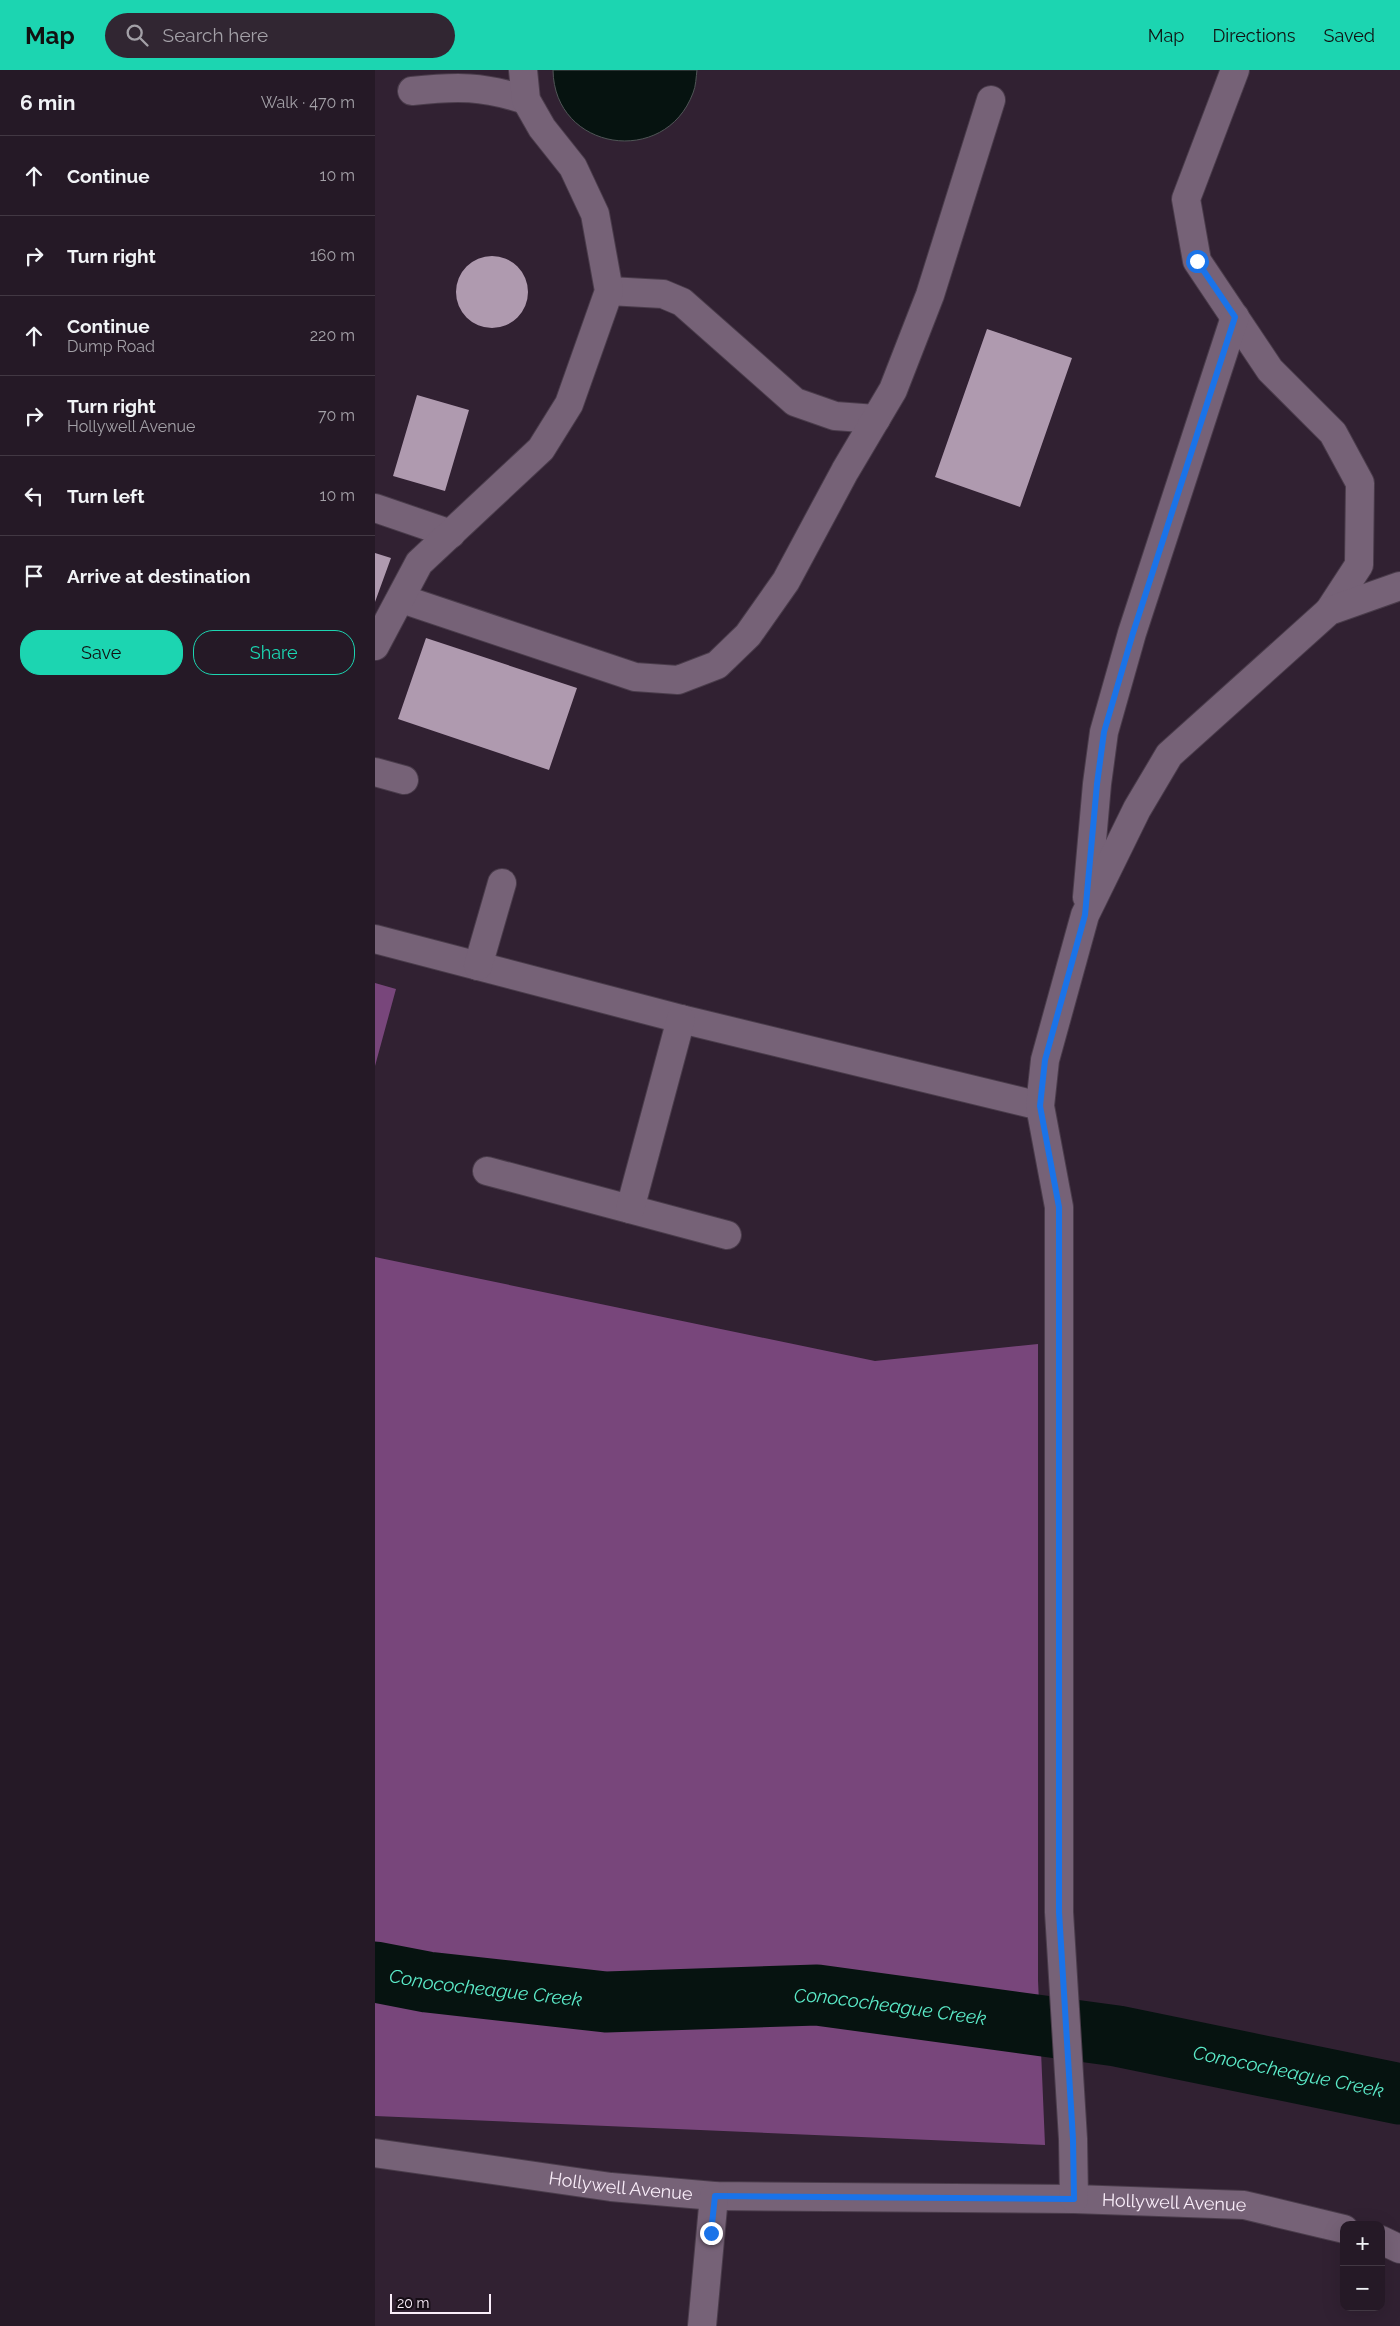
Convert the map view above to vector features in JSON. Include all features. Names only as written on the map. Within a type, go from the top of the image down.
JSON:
[{"type":"street","points":[[375,646],[419,563],[541,449],[569,404],[609,291],[595,214],[573,167],[542,128],[526,100],[523,70]]},
{"type":"street","points":[[1085,915],[1137,809],[1169,754],[1329,611],[1359,565],[1360,483],[1333,433],[1270,370],[1197,261],[1186,199],[1235,70]]},
{"type":"street","points":[[412,91],[472,87],[526,100]]},
{"type":"street","points":[[401,599],[635,677],[678,680],[717,664],[748,635],[786,581],[893,390],[930,295],[991,100]]},
{"type":"street","points":[[609,291],[663,294],[682,302],[795,402],[835,416],[876,419]]},
{"type":"street","points":[[1074,2199],[1073,2139],[1059,1912],[1059,1207],[1040,1106],[1045,1060],[1085,915],[1097,784],[1104,732],[1133,633],[1235,317]]},
{"type":"street","points":[[375,508],[451,534]]},
{"type":"street","points":[[1329,611],[1400,586]]},
{"type":"street","points":[[375,772],[404,780]]},
{"type":"street","points":[[478,966],[502,883]]},
{"type":"street","points":[[375,939],[681,1019],[1040,1106]]},
{"type":"street","points":[[631,1209],[681,1019]]},
{"type":"street","points":[[487,1171],[727,1235]]},
{"type":"street","name":"Hollywell Avenue","points":[[375,2153],[611,2187],[715,2196],[1074,2199],[1244,2205],[1340,2228]]},
{"type":"street","points":[[702,2326],[715,2196]]},
{"type":"street","points":[[1385,2242],[1400,2250]]},
{"type":"shaded area","points":[[553,70],[697,70],[693,93],[679,117],[659,132],[637,140],[613,140],[590,133],[571,118],[558,97]]},
{"type":"shaded area","points":[[375,983],[396,989],[375,1066]]},
{"type":"shaded area","points":[[375,1257],[875,1361],[1038,1344],[1038,1980],[1045,2145],[375,2116]]},
{"type":"building","points":[[492,256],[506,259],[518,266],[525,278],[528,292],[525,306],[518,318],[506,325],[492,328],[478,325],[466,318],[459,306],[456,292],[459,278],[466,266],[478,259]]},
{"type":"building","points":[[987,329],[1072,358],[1020,507],[935,477]]},
{"type":"building","points":[[417,395],[469,410],[445,491],[393,476]]},
{"type":"building","points":[[375,553],[391,558],[375,602]]},
{"type":"building","points":[[426,638],[577,688],[549,770],[398,719]]},
{"type":"waterway","name":"Conococheague Creek","points":[[375,1972],[427,1982],[606,2002],[817,1995],[1117,2036],[1400,2094]]},
{"type":"route","points":[[711,2233],[715,2196],[1074,2199],[1073,2139],[1059,1912],[1059,1207],[1040,1106],[1045,1060],[1085,915],[1097,784],[1104,732],[1133,633],[1235,317],[1197,261]]}]
